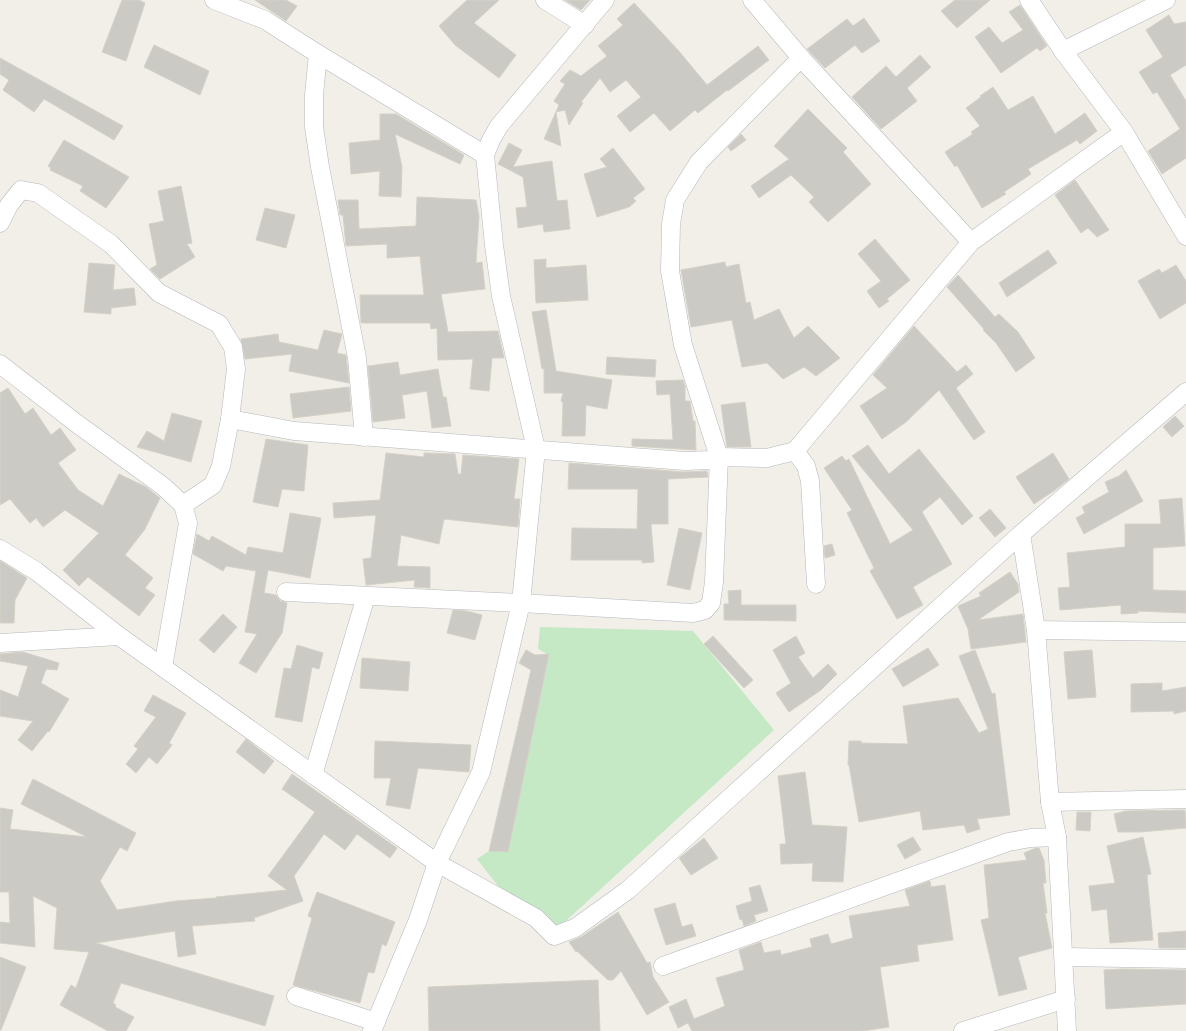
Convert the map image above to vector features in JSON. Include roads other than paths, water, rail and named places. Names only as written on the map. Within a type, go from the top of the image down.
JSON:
[{"type":"street","points":[[214,0],[266,20],[318,54],[485,155]]},
{"type":"street","points":[[545,0],[585,25]]},
{"type":"street","points":[[296,996],[374,1026],[418,920],[437,863],[481,772],[522,603],[536,449],[501,296],[485,155],[499,126],[605,0]]},
{"type":"street","points":[[752,0],[801,58],[971,242]]},
{"type":"street","points":[[1029,0],[1063,51],[1124,132],[1186,236]]},
{"type":"street","points":[[1063,51],[1166,0]]},
{"type":"street","points":[[318,54],[314,95],[314,127],[356,358],[364,437]]},
{"type":"street","points":[[286,592],[522,603],[682,614],[705,610],[711,602],[714,582],[719,457],[683,345],[670,272],[671,224],[675,200],[699,162],[801,58]]},
{"type":"street","points":[[230,419],[294,431],[685,461],[710,460],[719,457],[766,458],[794,451],[971,242],[1060,180],[1124,132]]},
{"type":"street","points":[[0,223],[8,205],[21,190],[38,193],[110,244],[159,293],[219,324],[233,347],[236,369],[230,419],[221,466],[213,485],[183,505]]},
{"type":"street","points":[[0,364],[76,423],[164,487],[183,505],[188,523],[163,667]]},
{"type":"street","points":[[0,549],[36,571],[119,636],[437,863],[536,918],[554,936],[575,928],[628,890],[1020,534],[1186,392]]},
{"type":"street","points":[[794,451],[806,466],[810,481],[816,584]]},
{"type":"street","points":[[1020,534],[1036,630],[1050,802],[1057,837],[1067,1031]]},
{"type":"street","points":[[313,775],[366,596]]},
{"type":"street","points":[[1036,630],[1186,632]]},
{"type":"street","points":[[0,643],[119,636]]},
{"type":"street","points":[[1050,802],[1186,799]]},
{"type":"street","points":[[663,966],[1008,842],[1031,838],[1057,837]]},
{"type":"street","points":[[1064,957],[1186,959]]},
{"type":"street","points":[[963,1031],[1066,999]]}]
